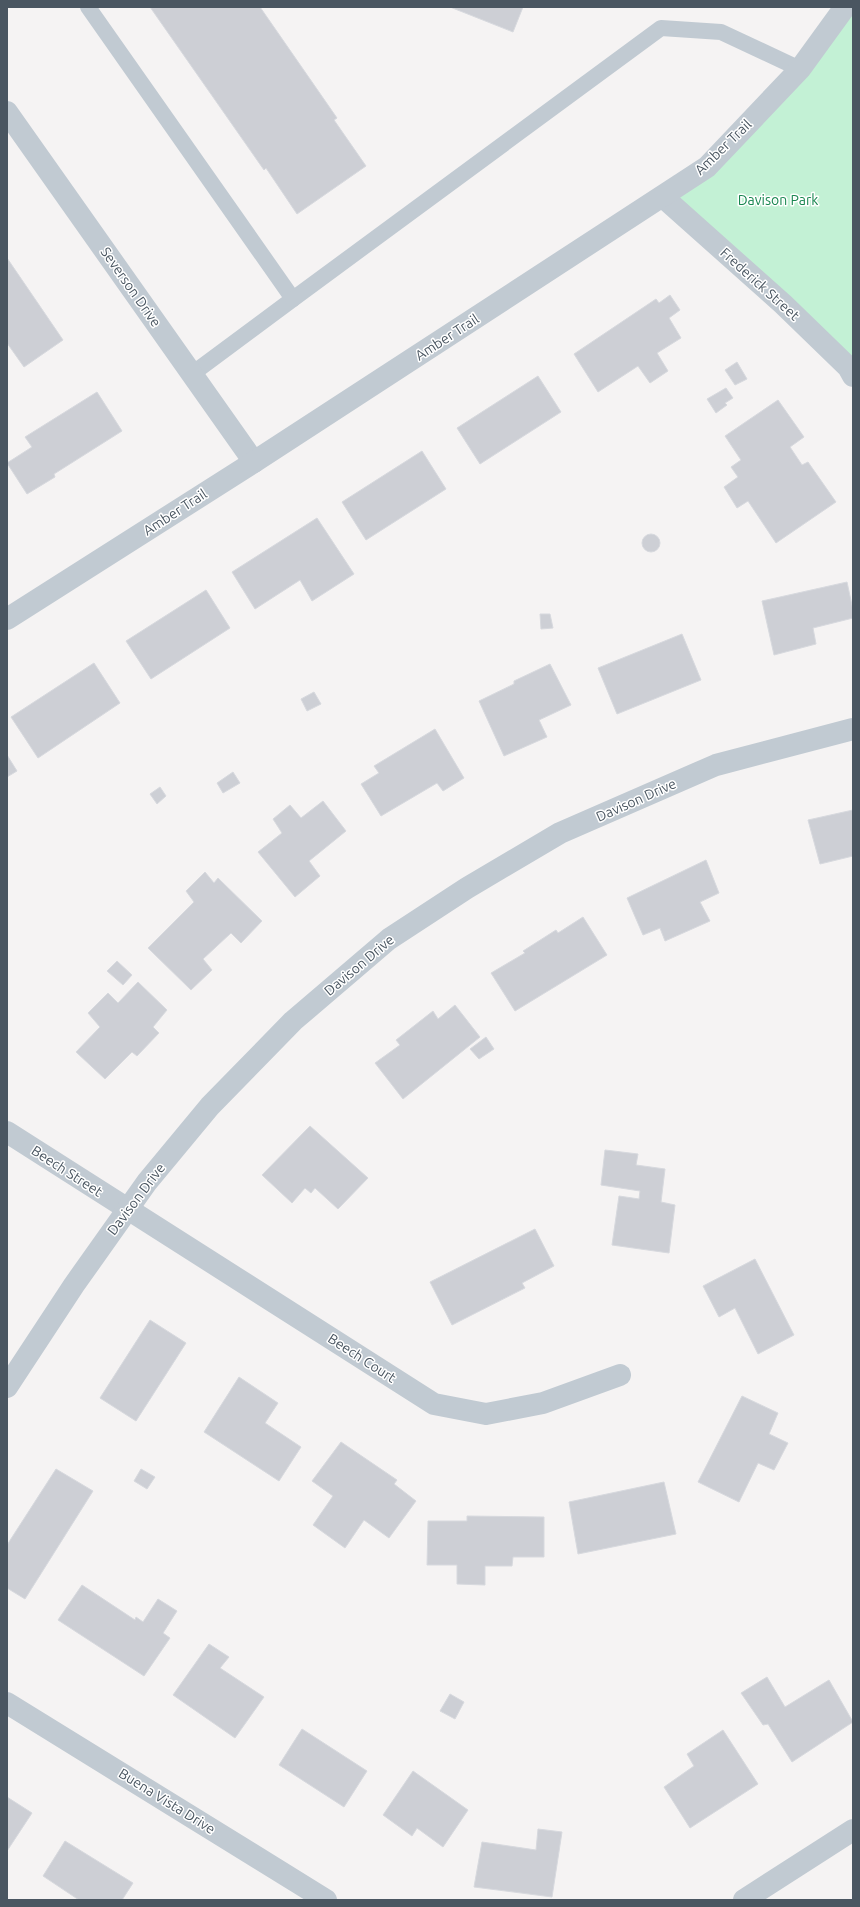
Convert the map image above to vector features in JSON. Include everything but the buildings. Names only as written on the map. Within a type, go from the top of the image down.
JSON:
[{"type":"street","name":"Amber Trail","points":[[7,619],[254,462],[707,167],[800,69],[846,7]]},
{"type":"street","name":"Severson Drive","points":[[7,112],[254,462]]},
{"type":"street","name":"Frederick Street","points":[[663,197],[783,304],[848,367],[853,376]]},
{"type":"street","name":"Davison Drive","points":[[7,1387],[74,1286],[147,1182],[210,1106],[293,1021],[389,939],[467,888],[560,833],[716,765],[853,730]]},
{"type":"street","name":"Beech Street","points":[[7,1132],[127,1210]]},
{"type":"street","name":"Beech Court","points":[[127,1210],[434,1404],[486,1414],[543,1403],[620,1375]]},
{"type":"street","name":"Buena Vista Drive","points":[[7,1703],[326,1900]]},
{"type":"street","points":[[744,1900],[853,1830]]},
{"type":"lane","points":[[88,7],[293,299]]},
{"type":"lane","points":[[192,374],[661,28],[721,32],[800,69]]},
{"type":"green space","name":"Davison Park","points":[[853,7],[853,376],[663,197]]}]
